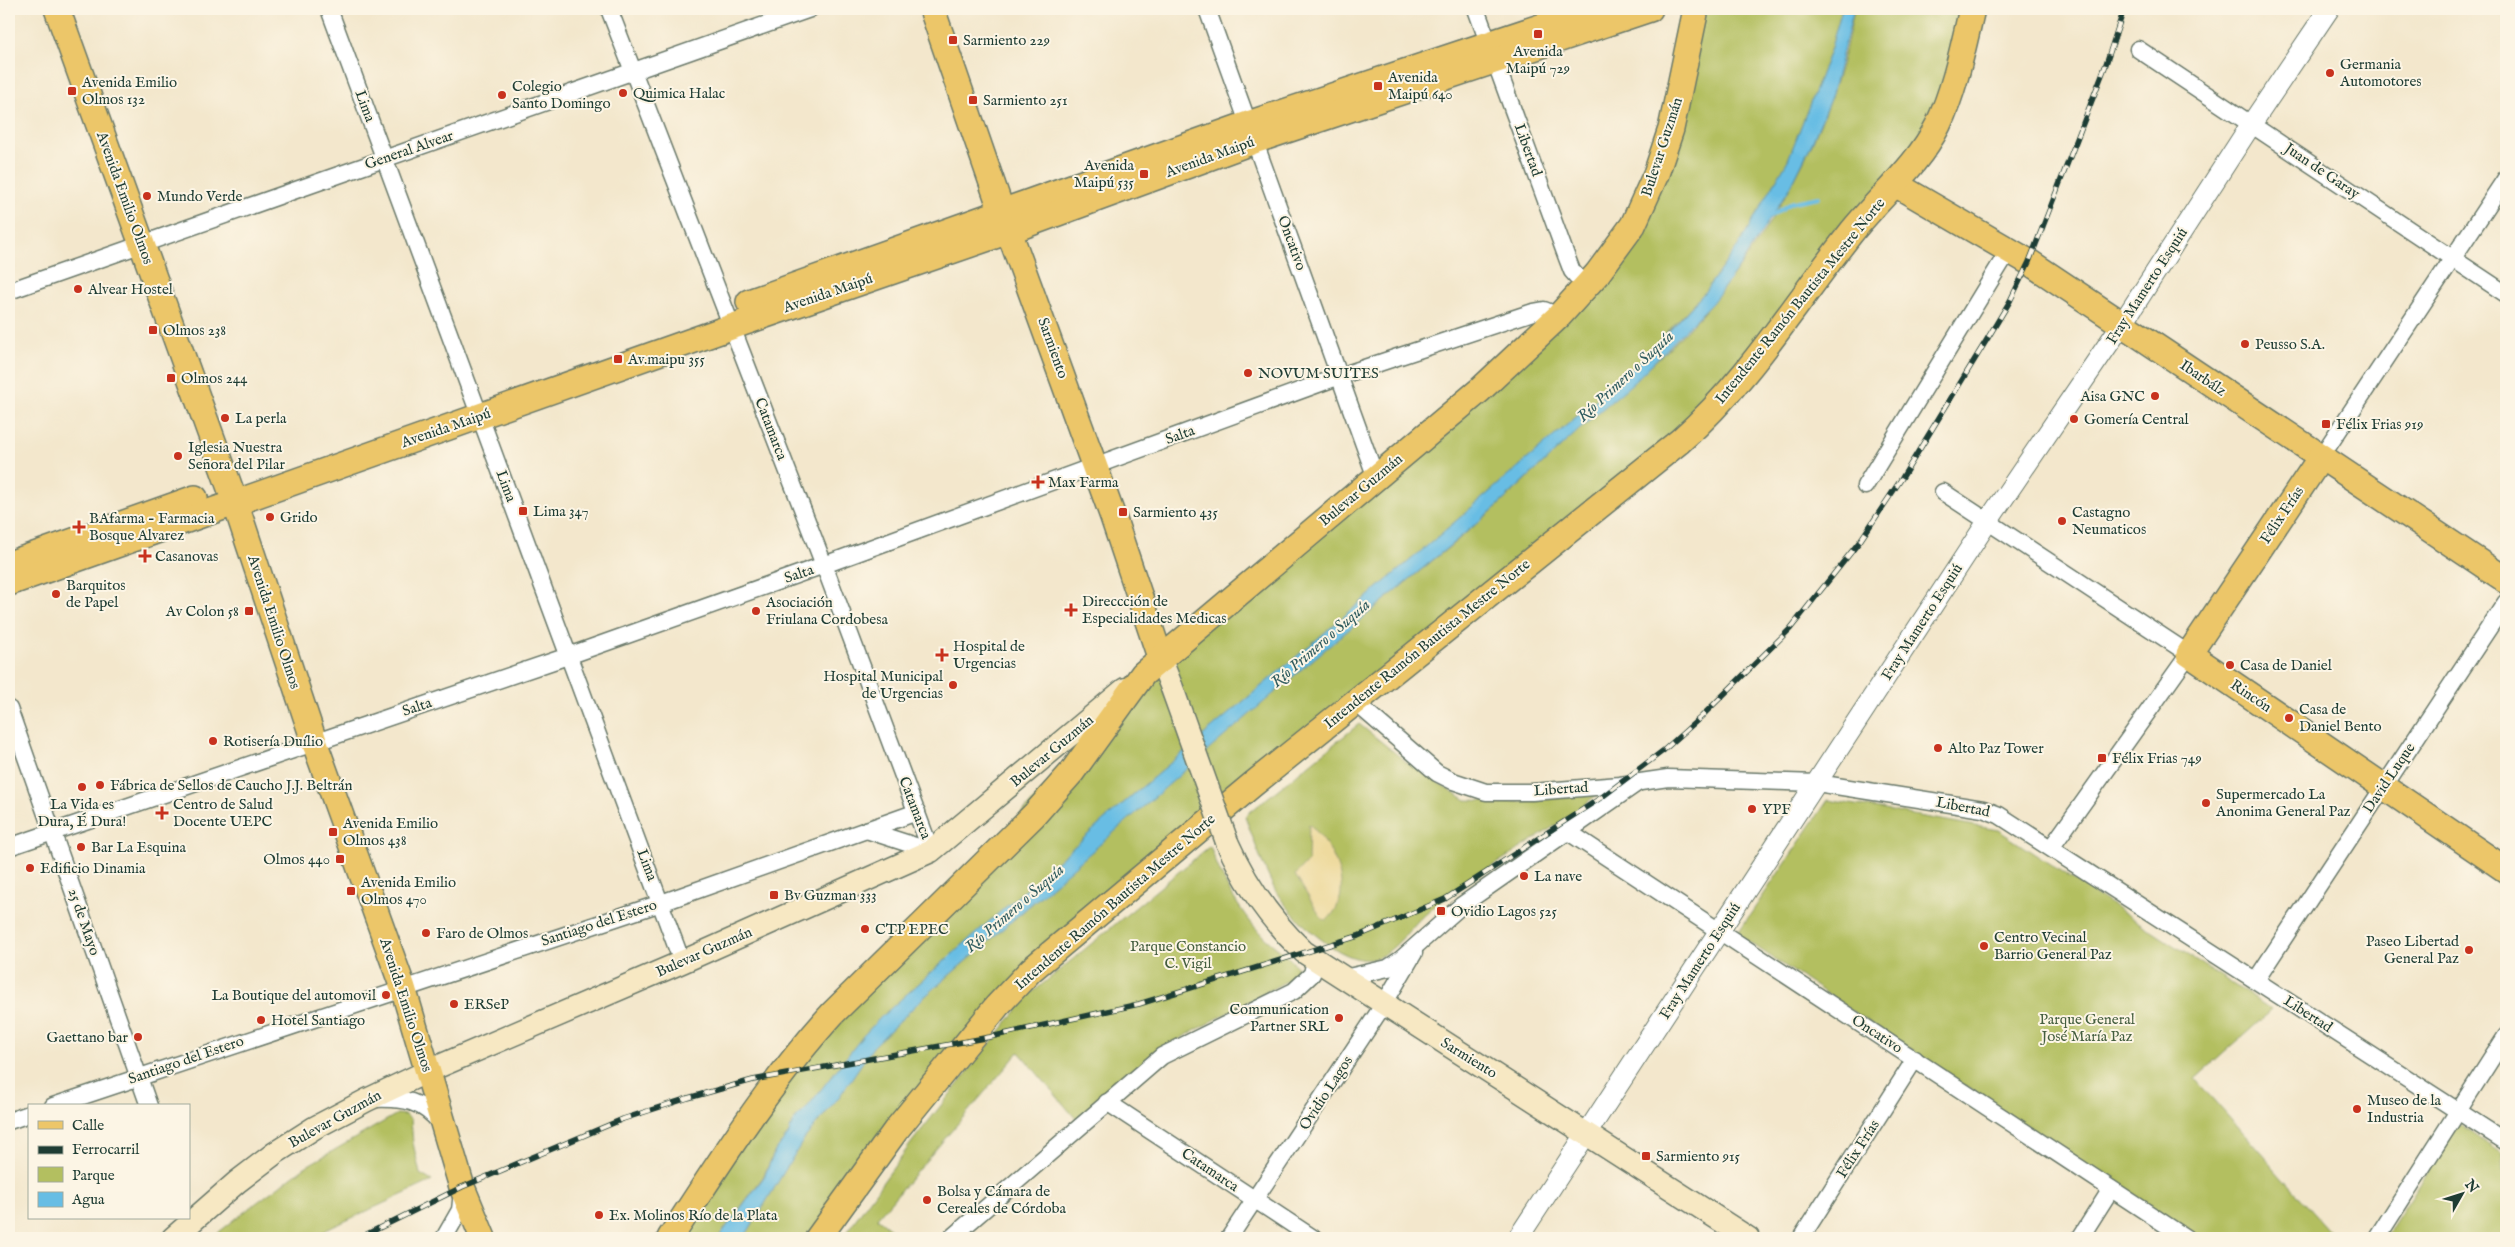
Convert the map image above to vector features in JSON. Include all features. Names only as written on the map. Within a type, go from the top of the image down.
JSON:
[{"type":"main road","name":"Avenida Emilio Olmos","points":[[57,9],[232,494],[314,741],[403,988],[462,1187],[483,1238]]},
{"type":"main road","name":"Sarmiento","points":[[932,9],[1006,222],[1095,466],[1152,667],[1172,688],[1227,842],[1240,871],[1256,898],[1280,929],[1315,960],[1748,1238]]},
{"type":"main road","name":"Avenida Maipú","points":[[1492,52],[1594,9]]},
{"type":"main road","name":"Avenida Maipú","points":[[9,564],[232,494],[1006,222],[1251,132],[1492,52],[1650,9]]},
{"type":"main road","name":"Bulevar Guzmán","points":[[173,1238],[192,1225],[275,1153],[314,1128],[367,1100],[428,1071],[682,962],[931,851],[1480,390],[1559,316],[1586,287],[1623,241],[1645,201],[1656,174],[1671,129],[1696,9]]},
{"type":"main road","name":"Intendente Ramón Bautista Mestre Norte","points":[[818,1238],[896,1130],[997,1006],[1031,970],[1252,785],[1703,421],[1748,372],[1851,233],[1925,148],[1938,124],[1959,61],[1972,9]]},
{"type":"main road","name":"Ibarbálz","points":[[1895,184],[2008,250],[2506,580]]},
{"type":"main road","name":"Félix Frías","points":[[2189,654],[2321,457]]},
{"type":"main road","name":"Avenida Maipú","points":[[9,584],[232,494]]},
{"type":"main road","name":"Rincón","points":[[2189,654],[2506,870]]},
{"type":"main road","points":[[670,1238],[758,1104],[804,1044],[833,1013],[1034,815],[1072,772],[1152,667]]},
{"type":"street","name":"Lima","points":[[329,9],[682,962]]},
{"type":"street","name":"Catamarca","points":[[609,9],[824,565],[931,851]]},
{"type":"street","name":"General Alvear","points":[[9,291],[810,9]]},
{"type":"street","name":"Oncativo","points":[[1207,9],[1376,478]]},
{"type":"street","name":"Libertad","points":[[1476,9],[1572,271],[1586,287]]},
{"type":"street","name":"Fray Mamerto Esquiú","points":[[1518,1238],[1588,1134],[1988,521],[2122,324],[2252,123],[2329,9]]},
{"type":"street","name":"Juan de Garay","points":[[2138,49],[2252,123],[2506,294]]},
{"type":"street","name":"Félix Frías","points":[[2321,457],[2506,178]]},
{"type":"street","points":[[1865,486],[2008,250]]},
{"type":"street","name":"Salta","points":[[9,847],[314,741],[568,656],[824,565],[1340,376],[1533,312],[1544,310],[1559,316]]},
{"type":"street","name":"Rincón","points":[[1944,492],[2189,654]]},
{"type":"street","name":"David Luque","points":[[2256,980],[2506,602]]},
{"type":"street","name":"Félix Frías","points":[[2051,848],[2189,654]]},
{"type":"street","name":"Libertad","points":[[1355,702],[1437,773],[1453,781],[1486,792],[1501,794],[1581,788],[1668,778],[1817,783],[1983,809],[1999,814],[2506,1142]]},
{"type":"street","name":"25 de Mayo","points":[[9,709],[148,1104]]},
{"type":"street","name":"Ovidio Lagos","points":[[1344,978],[1388,968],[1418,945],[1462,905],[1643,780]]},
{"type":"street","name":"Santiago del Estero","points":[[59,1104],[661,903],[917,812]]},
{"type":"street","points":[[866,830],[931,851]]},
{"type":"street","name":"Oncativo","points":[[1567,831],[2186,1238]]},
{"type":"street","name":"Ovidio Lagos","points":[[1229,1238],[1384,1004],[1418,945]]},
{"type":"street","points":[[951,1238],[1162,1056],[1294,991],[1312,974],[1315,960]]},
{"type":"street","points":[[2377,1238],[2506,1036]]},
{"type":"street","name":"Félix Frías","points":[[1801,1238],[1916,1059]]},
{"type":"street","points":[[367,1100],[397,1099],[413,1102],[430,1111],[445,1129]]},
{"type":"street","name":"Catamarca","points":[[1107,1102],[1313,1238]]},
{"type":"street","points":[[9,1121],[28,1114]]},
{"type":"street","points":[[444,1238],[460,1210],[462,1187]]},
{"type":"street","points":[[2080,1238],[2111,1189]]},
{"type":"green space","points":[[1696,9],[1842,9],[1830,51],[1788,160],[1738,246],[1703,294],[1634,367],[1420,552],[1135,793],[882,1016],[863,1036],[805,1110],[794,1120],[788,1135],[775,1151],[763,1177],[718,1238],[670,1238],[758,1104],[939,909],[1143,674],[1376,478],[1623,241]]},
{"type":"green space","points":[[1854,9],[1972,9],[1948,97],[1748,372],[1031,970],[818,1238],[744,1238],[804,1139],[839,1097],[873,1047],[922,999],[1310,662],[1492,511],[1656,360],[1700,316],[1739,268],[1762,234],[1803,163],[1820,126],[1834,88],[1846,49]]},
{"type":"green space","points":[[1359,724],[1409,764],[1466,800],[1525,802],[1599,793],[1546,832],[1442,900],[1426,913],[1387,952],[1373,959],[1361,959],[1347,955],[1318,937],[1282,901],[1259,854],[1245,816]]},
{"type":"green space","name":"Parque General José María Paz","points":[[1828,800],[1998,830],[2272,1010],[2195,1079],[2336,1238],[2199,1238],[2122,1190],[1737,934]]},
{"type":"green space","name":"Parque Constancio C. Vigil","points":[[1210,846],[1219,870],[1238,905],[1262,935],[1293,962],[1297,970],[1294,977],[1183,1037],[1076,1119],[1019,1052],[877,1218],[902,1238],[842,1238],[912,1142],[1028,996]]},
{"type":"green space","points":[[397,1114],[406,1115],[411,1120],[413,1143],[420,1174],[432,1181],[328,1229],[314,1238],[216,1238],[219,1232],[305,1167]]},
{"type":"green space","points":[[2458,1124],[2502,1154],[2503,1173],[2506,1175],[2506,1238],[2385,1238]]},
{"type":"sand","points":[[1309,824],[1327,845],[1339,870],[1340,897],[1336,909],[1327,920],[1322,919],[1295,875],[1308,861]]},
{"type":"water","name":"Río Primero o Suquía","points":[[1842,9],[1854,9],[1832,94],[1812,143],[1790,188],[1737,270],[1712,303],[1634,382],[1594,416],[1494,509],[1310,662],[922,999],[873,1047],[839,1097],[804,1139],[744,1238],[718,1238],[764,1177],[775,1151],[788,1135],[794,1120],[805,1110],[863,1036],[882,1016],[1135,793],[1420,552],[1634,367],[1671,329],[1703,294],[1738,246],[1788,160],[1830,51]]},
{"type":"waterway","points":[[1771,216],[1793,202],[1819,197]]},
{"type":"railway","points":[[359,1238],[462,1187],[623,1119],[688,1098],[753,1080],[990,1037],[1139,1004],[1358,936],[1445,899],[1602,797],[1664,750],[1701,717],[1790,629],[1860,541],[1902,478],[2010,301],[2029,262],[2105,67],[2124,9]]},
{"type":"place","name":"Avenida Maipú 729","points":[[1538,34]]},
{"type":"place","name":"Sarmiento 229","points":[[953,40]]},
{"type":"place","name":"Germania Automotores","points":[[2330,73]]},
{"type":"place","name":"Avenida Maipú 640","points":[[1378,86]]},
{"type":"place","name":"Avenida Emilio Olmos 132","points":[[72,91]]},
{"type":"place","name":"Quimica Halac","points":[[623,93]]},
{"type":"place","name":"Colegio Santo Domingo","points":[[502,95]]},
{"type":"place","name":"Sarmiento 251","points":[[973,100]]},
{"type":"place","name":"Avenida Maipú 535","points":[[1144,174]]},
{"type":"place","name":"Mundo Verde","points":[[147,196]]},
{"type":"place","name":"Alvear Hostel","points":[[78,289]]},
{"type":"place","name":"Olmos 238","points":[[153,330]]},
{"type":"place","name":"Peusso S.A.","points":[[2245,344]]},
{"type":"place","name":"Av.maipu 355","points":[[618,359]]},
{"type":"place","name":"NOVUM SUITES","points":[[1248,373]]},
{"type":"place","name":"Olmos 244","points":[[171,378]]},
{"type":"place","name":"Aisa GNC","points":[[2155,396]]},
{"type":"place","name":"La perla","points":[[225,418]]},
{"type":"place","name":"Gomería Central","points":[[2074,419]]},
{"type":"place","name":"Félix Frias 919","points":[[2326,424]]},
{"type":"place","name":"Iglesia Nuestra Señora del Pilar","points":[[178,456]]},
{"type":"place","name":"Max Farma","points":[[1038,482]]},
{"type":"place","name":"Lima 347","points":[[523,511]]},
{"type":"place","name":"Sarmiento 435","points":[[1123,512]]},
{"type":"place","name":"Grido","points":[[270,517]]},
{"type":"place","name":"Castagno Neumaticos","points":[[2062,521]]},
{"type":"place","name":"BAfarma - Farmacia Bosque Alvarez","points":[[79,527]]},
{"type":"place","name":"Casanovas","points":[[145,556]]},
{"type":"place","name":"Barquitos de Papel","points":[[56,594]]},
{"type":"place","name":"Direccción de Especialidades Medicas","points":[[1071,610]]},
{"type":"place","name":"Av Colon 58","points":[[249,611]]},
{"type":"place","name":"Asociación Friulana Cordobesa","points":[[756,611]]},
{"type":"place","name":"Hospital de Urgencias","points":[[942,655]]},
{"type":"place","name":"Casa de Daniel","points":[[2230,665]]},
{"type":"place","name":"Hospital Municipal de Urgencias","points":[[953,685]]},
{"type":"place","name":"Casa de Daniel Bento","points":[[2289,718]]},
{"type":"place","name":"Rotisería Duílio","points":[[213,741]]},
{"type":"place","name":"Alto Paz Tower","points":[[1938,748]]},
{"type":"place","name":"Félix Frias 749","points":[[2102,758]]},
{"type":"place","name":"Fábrica de Sellos de Caucho J.J. Beltrán","points":[[100,785]]},
{"type":"place","name":"La Vida es Dura, É Dura!","points":[[82,787]]},
{"type":"place","name":"Supermercado La Anonima General Paz","points":[[2206,803]]},
{"type":"place","name":"YPF","points":[[1752,809]]},
{"type":"place","name":"Centro de Salud Docente UEPC","points":[[162,813]]},
{"type":"place","name":"Avenida Emilio Olmos 438","points":[[333,832]]},
{"type":"place","name":"Bar La Esquina","points":[[81,847]]},
{"type":"place","name":"Olmos 440","points":[[340,859]]},
{"type":"place","name":"Edificio Dinamia","points":[[30,868]]},
{"type":"place","name":"La nave","points":[[1524,876]]},
{"type":"place","name":"Avenida Emilio Olmos 470","points":[[351,891]]},
{"type":"place","name":"Bv Guzman 333","points":[[774,895]]},
{"type":"place","name":"Ovidio Lagos 525","points":[[1441,911]]},
{"type":"place","name":"CTP EPEC","points":[[865,929]]},
{"type":"place","name":"Faro de Olmos","points":[[426,933]]},
{"type":"place","name":"Centro Vecinal Barrio General Paz","points":[[1984,946]]},
{"type":"place","name":"Paseo Libertad General Paz","points":[[2469,950]]},
{"type":"place","name":"La Boutique del automovil","points":[[386,995]]},
{"type":"place","name":"ERSeP","points":[[454,1004]]},
{"type":"place","name":"Communication Partner SRL","points":[[1339,1018]]},
{"type":"place","name":"Hotel Santiago","points":[[261,1020]]},
{"type":"place","name":"Gaettano bar","points":[[138,1037]]},
{"type":"place","name":"Museo de la Industria","points":[[2357,1109]]},
{"type":"place","name":"Sarmiento 915","points":[[1646,1156]]},
{"type":"place","name":"Bolsa y Cámara de Cereales de Córdoba","points":[[927,1200]]},
{"type":"place","name":"Ex. Molinos Río de la Plata","points":[[599,1215]]}]
